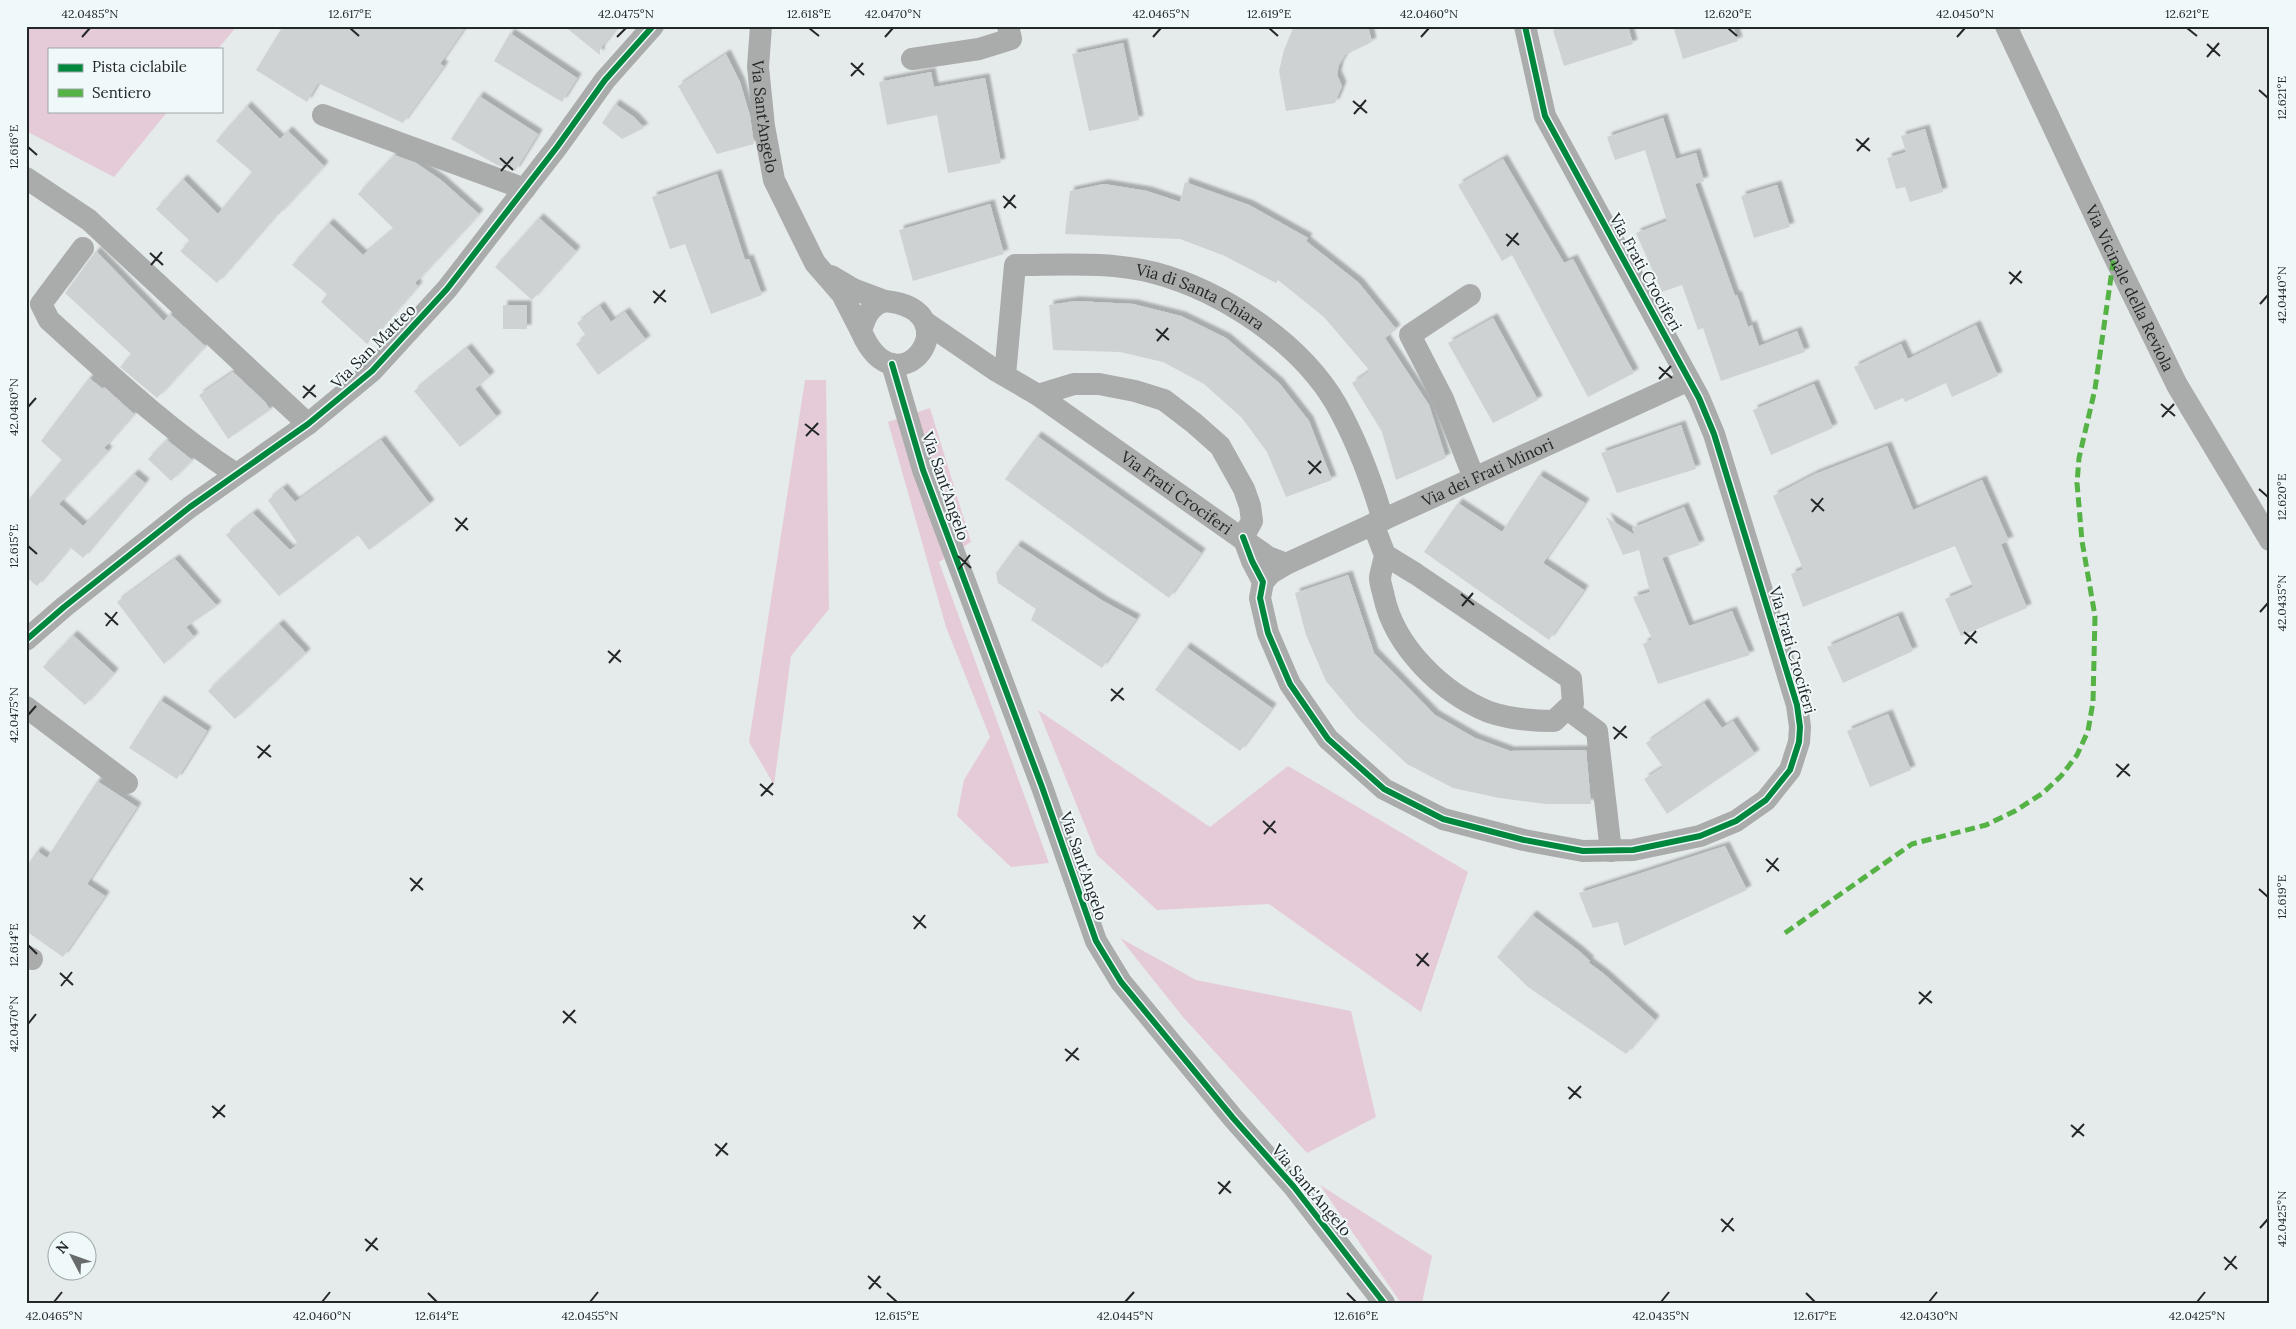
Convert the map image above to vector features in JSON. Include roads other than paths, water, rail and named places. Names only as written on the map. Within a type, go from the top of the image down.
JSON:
[{"type":"street","name":"Via San Matteo","points":[[26,640],[72,601],[236,474],[346,395],[395,348],[447,289],[525,189],[605,80],[654,26]]},
{"type":"street","name":"Via Sant'Angelo","points":[[761,26],[758,67],[764,126],[774,180],[815,263],[842,294],[873,354],[881,361],[902,362],[923,470],[1042,787],[1096,941],[1121,982],[1233,1118],[1294,1187],[1384,1303]]},
{"type":"street","points":[[912,59],[979,49],[1011,39],[1008,26]]},
{"type":"street","name":"Via Frati Crociferi","points":[[925,322],[1038,395],[1243,537],[1252,561],[1263,582],[1260,598],[1268,633],[1290,684],[1328,739],[1384,789],[1443,819],[1572,850],[1611,851],[1644,848],[1684,840],[1736,821],[1766,800],[1790,770],[1799,742],[1800,726],[1797,705],[1714,434],[1689,380],[1545,116],[1525,26]]},
{"type":"street","name":"Via Vicinale della Reviola","points":[[2006,26],[2177,385],[2270,540]]},
{"type":"street","points":[[323,115],[525,189]]},
{"type":"street","points":[[26,178],[89,220],[308,424]]},
{"type":"street","points":[[83,248],[41,304],[49,320],[157,416],[204,453],[236,474]]},
{"type":"street","points":[[815,263],[845,285],[885,301],[907,306],[919,315],[925,322],[928,338],[925,347],[902,362]]},
{"type":"street","name":"Via di Santa Chiara","points":[[1005,375],[1015,265],[1116,267],[1154,273],[1200,288],[1237,307],[1263,327],[1293,353],[1315,376],[1335,402],[1367,470],[1378,522]]},
{"type":"street","points":[[1470,295],[1410,335],[1443,399],[1474,478]]},
{"type":"street","points":[[861,332],[867,312],[878,303],[885,301]]},
{"type":"street","points":[[902,362],[940,354],[980,358]]},
{"type":"street","name":"Via dei Frati Minori","points":[[1263,582],[1272,573],[1286,564],[1689,380]]},
{"type":"street","points":[[1038,395],[1074,384],[1099,384],[1135,391],[1164,400],[1220,446],[1244,489],[1250,506],[1252,522],[1243,537],[1268,557],[1286,564]]},
{"type":"street","points":[[1378,522],[1385,555],[1380,579],[1387,609],[1404,642],[1423,667],[1452,692],[1490,712],[1528,721],[1554,721],[1573,703],[1572,678],[1385,555]]},
{"type":"street","points":[[26,707],[127,783]]},
{"type":"street","points":[[1567,709],[1597,731],[1611,851]]}]
